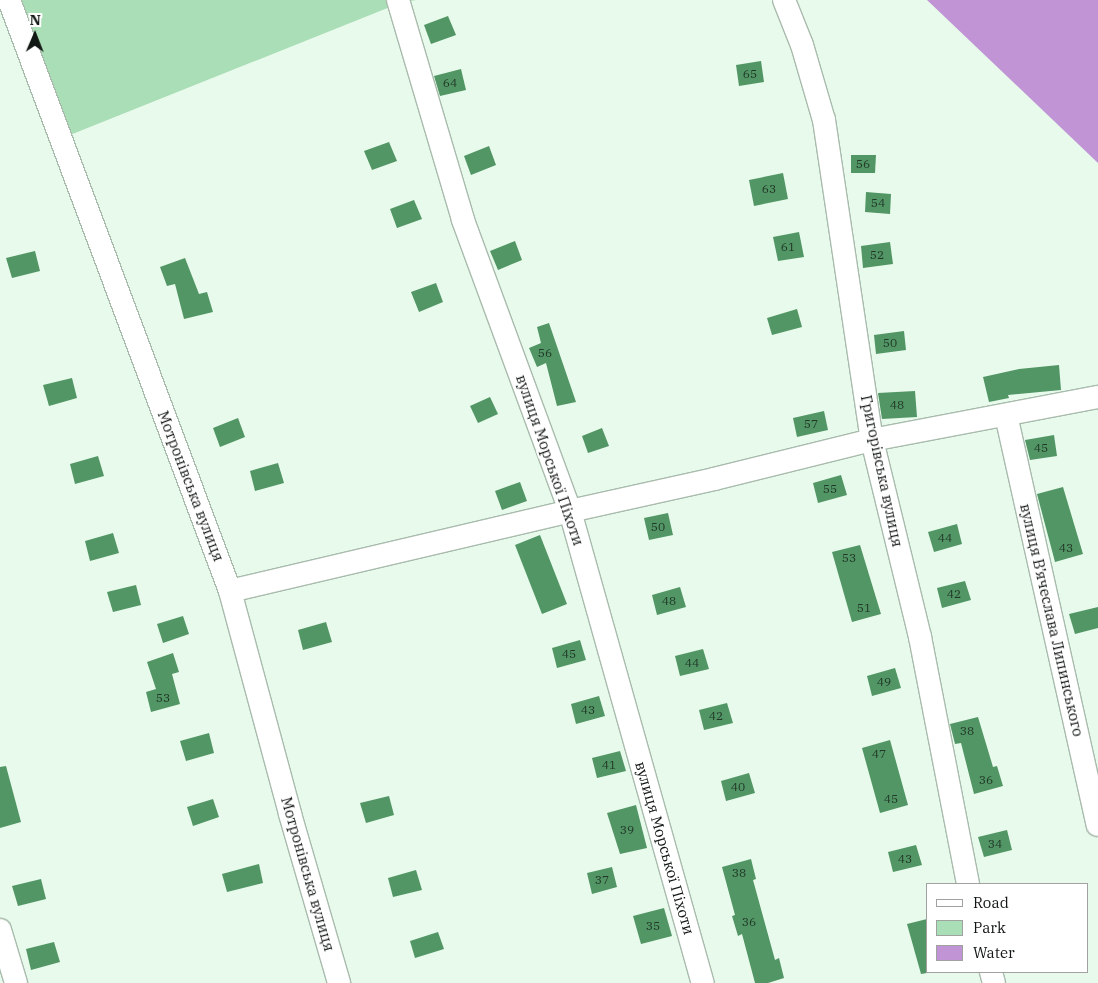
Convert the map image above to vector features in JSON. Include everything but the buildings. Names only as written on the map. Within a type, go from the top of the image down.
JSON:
[{"type":"street","name":"Мотронівська вулиця","points":[[9,0],[230,591],[290,814],[339,983]]},
{"type":"street","name":"вулиця Морської Піхоти","points":[[398,0],[463,220],[570,510],[703,983]]},
{"type":"street","name":"Григорівська вулиця","points":[[784,0],[802,45],[824,120],[872,440],[920,637],[968,883]]},
{"type":"street","points":[[230,591],[570,510],[714,479],[872,440],[1006,416],[1098,396]]},
{"type":"street","name":"вулиця В’ячеслава Липинського","points":[[1006,416],[1098,825]]},
{"type":"street","points":[[0,930],[16,983]]},
{"type":"green space","points":[[8,0],[416,0],[400,3],[60,139]]},
{"type":"water","points":[[927,0],[1098,0],[1098,163]]}]
